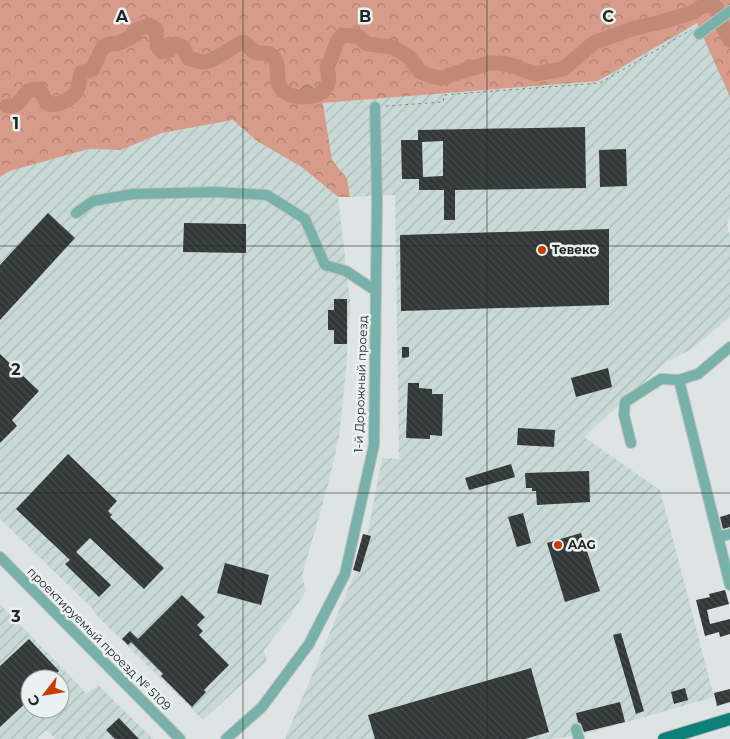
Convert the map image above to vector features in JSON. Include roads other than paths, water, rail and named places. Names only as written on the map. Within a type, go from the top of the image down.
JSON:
[{"type":"main road","points":[[664,739],[730,719]]},
{"type":"street","points":[[699,34],[727,13]]},
{"type":"street","name":"1-й Дорожный проезд","points":[[226,739],[262,708],[309,644],[345,574],[374,446],[377,202],[375,107]]},
{"type":"street","points":[[76,213],[93,201],[133,194],[215,192],[267,196],[305,219],[326,265],[346,271],[376,291]]},
{"type":"street","points":[[631,444],[624,415],[625,402],[661,379],[679,380],[698,374],[730,347]]},
{"type":"street","points":[[679,380],[730,585]]},
{"type":"street","points":[[718,537],[730,534]]},
{"type":"street","name":"проектируемый проезд № 5109","points":[[0,557],[180,739]]},
{"type":"waterway","points":[[7,106],[17,104],[25,94],[39,89],[48,104],[66,101],[76,92],[82,72],[92,70],[103,47],[119,43],[135,35],[138,29],[149,25],[156,29],[157,45],[162,52],[169,51],[171,46],[176,44],[183,47],[188,58],[199,62],[213,59],[243,42],[255,52],[270,54],[276,61],[280,87],[289,94],[302,97],[321,93],[327,86],[329,78],[327,66],[342,35],[358,36],[367,44],[392,47],[409,57],[420,72],[444,78],[489,63],[508,64],[535,74],[563,69],[595,42],[635,28],[691,13],[706,4],[716,7],[730,40]]},
{"type":"place","name":"Тевекс","points":[[542,250]]},
{"type":"place","name":"AAG","points":[[558,545]]}]
